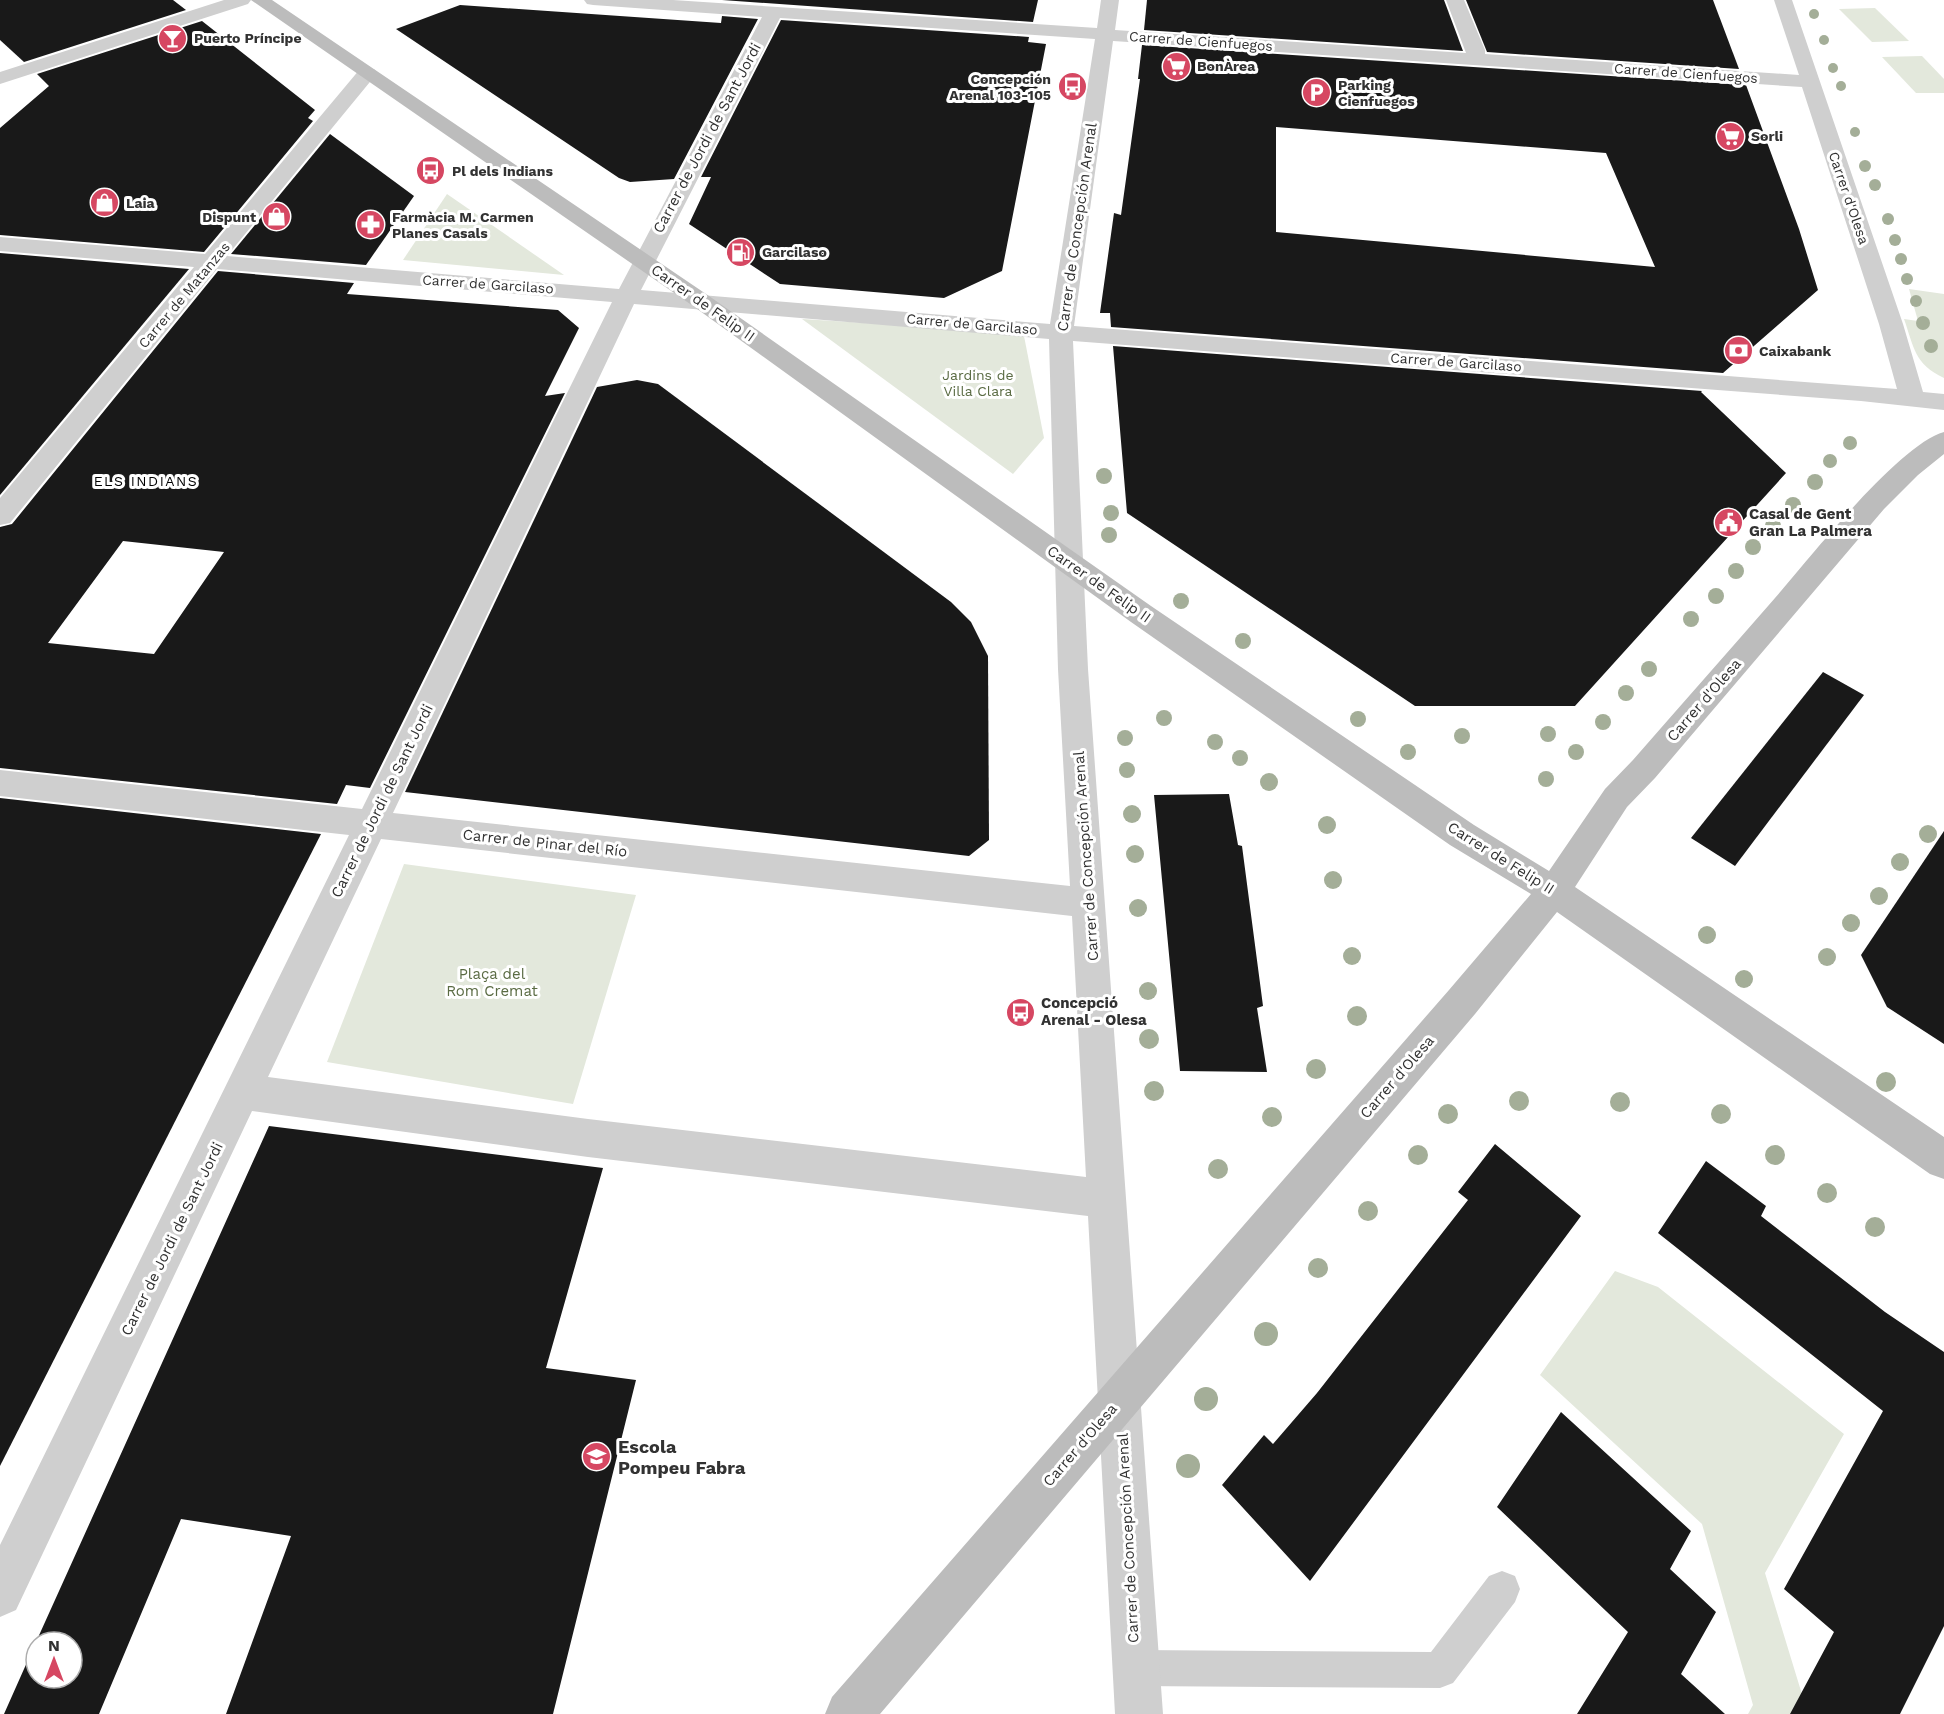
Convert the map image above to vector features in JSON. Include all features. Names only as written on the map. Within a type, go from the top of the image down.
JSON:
[{"type":"main road","name":"Carrer de Felip II","points":[[260,0],[701,301],[1069,562],[1462,835],[1554,891],[1944,1160]]},
{"type":"main road","name":"Carrer d'Olesa","points":[[849,1714],[1462,1002],[1554,891],[1616,798],[1644,770],[1874,507],[1914,464],[1944,441]]},
{"type":"street","points":[[0,78],[242,0]]},
{"type":"street","name":"Carrer de Cienfuegos","points":[[593,0],[1810,82]]},
{"type":"street","name":"Carrer de Concepción Arenal","points":[[1110,0],[1061,332],[1073,669],[1139,1714]]},
{"type":"street","points":[[1455,0],[1476,50],[1475,58]]},
{"type":"street","name":"Carrer d'Olesa","points":[[1783,0],[1891,324],[1912,398]]},
{"type":"street","name":"Carrer de Jordi de Sant Jordi","points":[[0,1594],[608,330],[774,12]]},
{"type":"street","name":"Carrer de Matanzas","points":[[0,516],[367,73]]},
{"type":"street","name":"Carrer de Garcilaso","points":[[0,244],[1944,402]]},
{"type":"street","name":"Carrer de Pinar del Río","points":[[0,783],[1089,903]]},
{"type":"street","points":[[242,1092],[588,1138],[1107,1199]]},
{"type":"lane","points":[[1136,1668],[1440,1670],[1502,1589]]},
{"type":"green space","points":[[1875,8],[1909,41],[1872,42],[1839,9]]},
{"type":"green space","points":[[1922,56],[1944,79],[1944,93],[1916,93],[1882,57]]},
{"type":"green space","points":[[447,194],[564,275],[403,260]]},
{"type":"green space","points":[[1909,289],[1944,294],[1944,378],[1926,367],[1916,354],[1904,319],[1918,321]]},
{"type":"green space","name":"Jardins de Villa Clara","points":[[802,319],[975,330],[1024,336],[1044,438],[1013,474]]},
{"type":"green space","name":"Plaça del Rom Cremat","points":[[404,864],[636,895],[573,1104],[327,1062]]},
{"type":"green space","points":[[1615,1271],[1658,1287],[1844,1434],[1765,1573],[1808,1714],[1748,1714],[1753,1705],[1702,1524],[1540,1375]]},
{"type":"building","points":[[0,0],[173,0],[186,10],[24,62],[0,40]]},
{"type":"building","points":[[722,0],[1038,0],[1033,22]]},
{"type":"building","points":[[1147,0],[1444,0],[1463,51],[1144,30]]},
{"type":"building","points":[[1466,0],[1713,0],[1739,69],[1487,52]]},
{"type":"building","points":[[460,5],[721,23],[722,16],[758,19],[674,179],[630,182],[619,178],[396,29]]},
{"type":"building","points":[[781,20],[1029,37],[1028,42],[1046,44],[1002,271],[944,298],[780,284],[689,224],[711,177],[701,177]]},
{"type":"building","points":[[202,21],[315,110],[308,118],[313,121],[204,252],[0,235],[0,128],[49,86],[37,74]]},
{"type":"building","points":[[1142,45],[1746,85],[1799,229],[1818,290],[1723,373],[1111,327],[1110,313],[1100,313],[1114,213],[1121,215],[1140,79],[1138,79]],"holes":[[[1276,127],[1606,153],[1655,267],[1276,232]]]},
{"type":"building","points":[[330,134],[414,196],[366,265],[231,254]]},
{"type":"building","points":[[0,253],[189,269],[0,495]]},
{"type":"building","points":[[218,271],[354,283],[347,294],[558,310],[579,328],[545,396],[565,393],[370,788],[346,785],[337,804],[0,768],[0,527],[12,524]],"holes":[[[123,541],[224,552],[154,654],[48,643]]]},
{"type":"building","points":[[1113,346],[1702,391],[1786,473],[1575,706],[1415,706],[1127,513]]},
{"type":"building","points":[[637,380],[658,384],[951,602],[971,622],[988,656],[989,840],[969,856],[405,792],[597,387]]},
{"type":"building","points":[[1823,672],[1864,695],[1735,866],[1691,838]]},
{"type":"building","points":[[1229,794],[1238,845],[1242,846],[1263,1006],[1257,1008],[1267,1072],[1180,1071],[1154,795]]},
{"type":"building","points":[[0,798],[321,834],[0,1466]]},
{"type":"building","points":[[1944,831],[1944,1044],[1887,1007],[1861,955]]},
{"type":"building","points":[[269,1126],[603,1168],[546,1368],[636,1380],[553,1714],[226,1714],[291,1536],[181,1519],[99,1714],[4,1714],[24,1669],[24,1690],[84,1690],[84,1630],[41,1630]]},
{"type":"building","points":[[1495,1144],[1581,1216],[1310,1581],[1222,1485],[1264,1435],[1273,1444],[1317,1393],[1468,1200],[1458,1192]]},
{"type":"building","points":[[1706,1161],[1766,1206],[1761,1216],[1885,1312],[1944,1352],[1944,1626],[1900,1714],[1790,1714],[1834,1632],[1784,1589],[1883,1411],[1658,1233]]},
{"type":"building","points":[[1561,1412],[1691,1531],[1670,1569],[1716,1612],[1681,1674],[1725,1714],[1577,1714],[1628,1632],[1497,1507]]},
{"type":"place","name":"Puerto Príncipe","points":[[173,38]]},
{"type":"place","name":"BonÀrea","points":[[1176,66]]},
{"type":"place","name":"Concepción Arenal 103-105","points":[[1072,87]]},
{"type":"place","name":"Parking Cienfuegos","points":[[1317,93]]},
{"type":"place","name":"Sorli","points":[[1730,136]]},
{"type":"place","name":"Pl dels Indians","points":[[431,171]]},
{"type":"place","name":"Laia","points":[[105,203]]},
{"type":"place","name":"Dispunt","points":[[277,217]]},
{"type":"place","name":"Farmàcia M. Carmen Planes Casals","points":[[371,225]]},
{"type":"place","name":"Garcilaso","points":[[741,252]]},
{"type":"place","name":"Caixabank","points":[[1738,351]]},
{"type":"place","name":"Casal de Gent Gran La Palmera","points":[[1728,523]]},
{"type":"place","name":"Concepció Arenal - Olesa","points":[[1020,1012]]},
{"type":"place","name":"Escola Pompeu Fabra","points":[[597,1457]]},
{"type":"district","name":"ELS INDIANS","points":[[146,481]]}]
